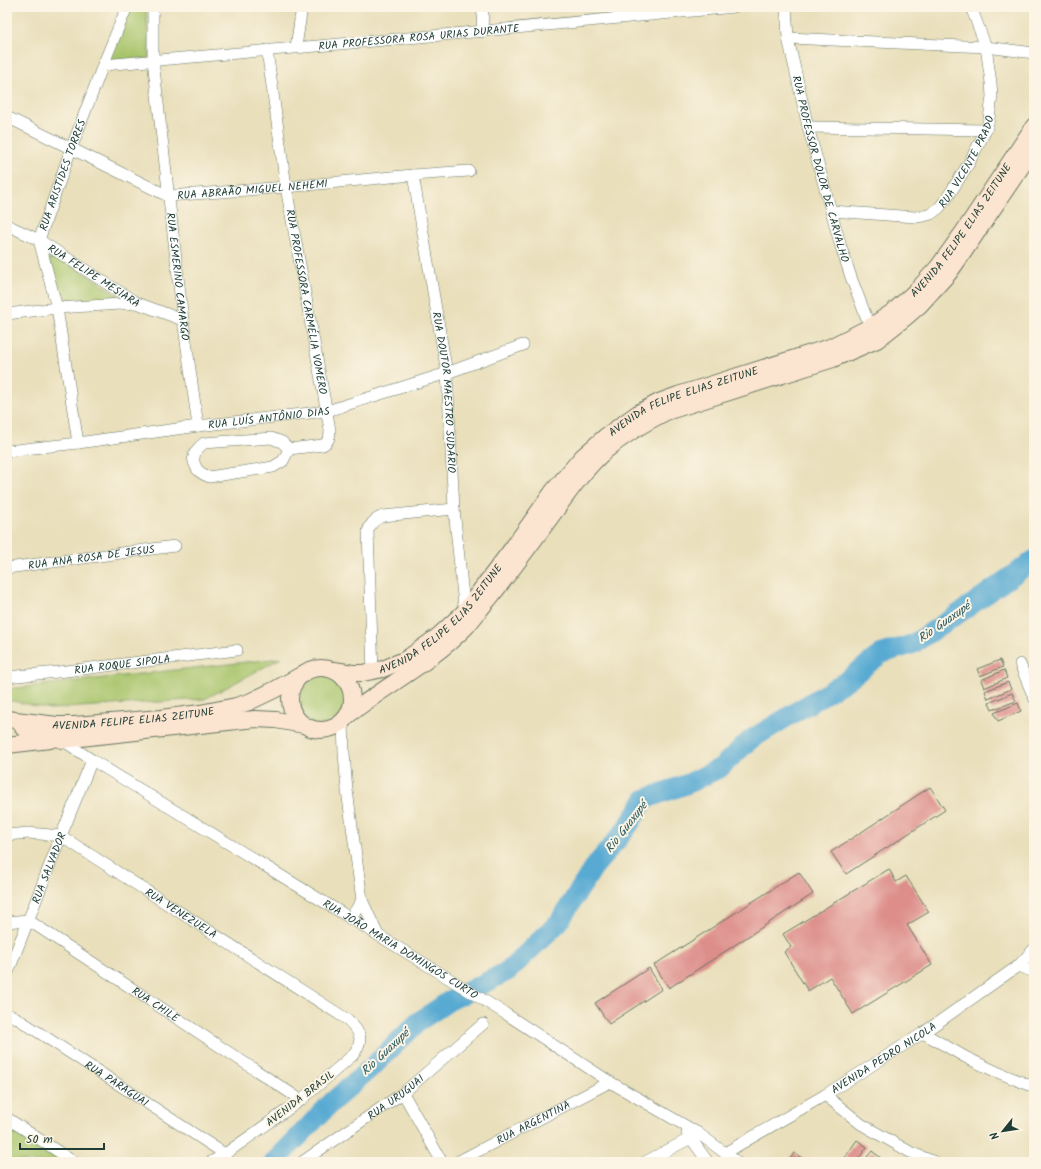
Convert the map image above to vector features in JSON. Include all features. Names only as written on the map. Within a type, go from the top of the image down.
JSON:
[{"type":"main road","name":"AVENIDA FELIPE ELIAS ZEITUNE","points":[[873,334],[938,267],[964,231],[1034,126]]},
{"type":"main road","name":"AVENIDA FELIPE ELIAS ZEITUNE","points":[[345,718],[365,702],[424,662],[447,644],[466,619],[523,555],[580,478],[605,452],[620,440],[648,421],[666,412],[827,361],[873,334],[905,318],[920,305],[948,273],[1034,148]]},
{"type":"main road","name":"AVENIDA FELIPE ELIAS ZEITUNE","points":[[334,670],[353,673],[373,672],[394,665],[421,650],[450,626],[466,619]]},
{"type":"main road","points":[[314,668],[334,670],[344,678],[350,690],[352,703],[345,718],[332,728],[325,730],[311,729],[304,726],[298,721],[291,708],[290,693],[296,680],[307,671],[314,668]]},
{"type":"main road","name":"AVENIDA FELIPE ELIAS ZEITUNE","points":[[7,719],[57,725],[74,725],[161,718],[200,713],[250,702],[301,675]]},
{"type":"main road","name":"AVENIDA FELIPE ELIAS ZEITUNE","points":[[7,744],[62,740],[255,719],[276,720],[304,726]]},
{"type":"main road","points":[[7,723],[62,740]]},
{"type":"street","name":"RUA ARISTIDES TORRES","points":[[78,443],[57,308],[39,240],[71,149],[127,7]]},
{"type":"street","name":"RUA ESMERINO CAMARGO","points":[[153,7],[153,60],[183,320],[198,426]]},
{"type":"street","points":[[296,47],[302,7]]},
{"type":"street","points":[[482,32],[483,7]]},
{"type":"street","name":"RUA PROFESSORA ROSA URIAS DURANTE","points":[[103,65],[482,32],[734,7]]},
{"type":"street","name":"RUA PROFESSOR DOLOR DE CARVALHO","points":[[786,7],[788,38],[808,127],[852,280],[873,334]]},
{"type":"street","name":"RUA VICENTE PRADO","points":[[831,211],[915,217],[924,216],[931,214],[939,208],[947,198],[969,163],[986,130],[991,108],[991,83],[986,47],[971,7]]},
{"type":"street","points":[[788,38],[986,47],[1034,53]]},
{"type":"street","name":"RUA PROFESSORA CARMÉLIA VOMERO","points":[[267,50],[286,187],[328,411],[330,430],[329,440],[323,445],[289,449]]},
{"type":"street","name":"RUA ABRAÃO MIGUEL NEHEMI","points":[[7,117],[168,196],[468,171]]},
{"type":"street","points":[[808,127],[986,130]]},
{"type":"street","name":"RUA DOUTOR MAESTRO SUDÁRIO","points":[[413,175],[447,373],[454,509],[466,619]]},
{"type":"street","name":"RUA FELIPE MESIARA","points":[[7,225],[39,240],[137,303],[183,320]]},
{"type":"street","points":[[7,314],[57,308],[137,303]]},
{"type":"street","name":"RUA LUÍS ANTÔNIO DIAS","points":[[7,451],[328,411],[447,373],[522,346]]},
{"type":"street","points":[[271,438],[282,442],[289,449],[283,462],[273,467],[208,477],[196,467],[194,459],[194,452],[204,443],[271,438]]},
{"type":"street","points":[[373,672],[369,526],[376,519],[383,516],[454,509]]},
{"type":"street","name":"RUA ANA ROSA DE JESUS","points":[[7,568],[176,546]]},
{"type":"street","name":"RUA ROQUE SIPOLA","points":[[7,677],[237,650]]},
{"type":"street","points":[[1020,664],[1034,698]]},
{"type":"street","points":[[345,718],[344,753],[347,790],[362,900],[378,935]]},
{"type":"street","name":"RUA JOÃO MARIA DOMINGOS CURTO","points":[[62,740],[92,760],[506,1014],[610,1082],[680,1123],[694,1135],[725,1153],[737,1162]]},
{"type":"street","name":"RUA SALVADOR","points":[[7,975],[92,760]]},
{"type":"street","name":"RUA VENEZUELA","points":[[7,835],[29,833],[61,836],[348,1020]]},
{"type":"street","points":[[350,919],[362,900]]},
{"type":"street","points":[[7,922],[28,920]]},
{"type":"street","name":"RUA CHILE","points":[[28,920],[300,1100]]},
{"type":"street","name":"AVENIDA PEDRO NICOLA","points":[[725,1153],[824,1095],[922,1033],[1018,966],[1034,949]]},
{"type":"street","points":[[1018,966],[1034,972]]},
{"type":"street","name":"RUA PARAGUAI","points":[[7,1014],[15,1017],[225,1154]]},
{"type":"street","name":"AVENIDA BRASIL","points":[[211,1162],[225,1154],[300,1100],[353,1054],[359,1047],[360,1040],[354,1027],[348,1020]]},
{"type":"street","name":"RUA URUGUAI","points":[[302,1162],[403,1093],[483,1024]]},
{"type":"street","points":[[922,1033],[966,1058],[1034,1087]]},
{"type":"street","name":"RUA ARGENTINA","points":[[457,1162],[610,1082]]},
{"type":"street","points":[[403,1093],[442,1162]]},
{"type":"street","points":[[824,1095],[861,1124],[910,1152],[935,1162]]},
{"type":"street","points":[[7,1118],[74,1162]]},
{"type":"street","points":[[645,1162],[694,1135],[708,1162]]},
{"type":"green space","points":[[130,7],[146,7],[150,58],[106,61]]},
{"type":"green space","points":[[45,248],[125,299],[62,304]]},
{"type":"green space","points":[[281,658],[205,699],[50,709],[7,700],[7,689]]},
{"type":"green space","points":[[316,673],[326,673],[336,677],[343,684],[347,694],[347,704],[343,714],[336,721],[326,725],[316,725],[306,721],[299,714],[295,704],[295,694],[299,684],[306,677]]},
{"type":"green space","points":[[7,1128],[65,1162],[7,1162]]},
{"type":"building","points":[[1000,660],[1003,667],[980,676],[977,669]]},
{"type":"building","points":[[1004,670],[1007,678],[984,688],[981,680]]},
{"type":"building","points":[[1008,682],[1011,689],[988,699],[985,691]]},
{"type":"building","points":[[1012,693],[1016,701],[992,710],[989,703]]},
{"type":"building","points":[[1018,703],[1021,711],[998,721],[994,713]]},
{"type":"building","points":[[930,787],[945,810],[846,874],[831,852]]},
{"type":"building","points":[[889,869],[896,882],[906,876],[929,912],[907,925],[932,965],[853,1014],[830,977],[808,991],[784,952],[791,947],[783,934]]},
{"type":"building","points":[[799,872],[813,894],[669,988],[654,965]]},
{"type":"building","points":[[649,968],[662,989],[609,1024],[595,1003]]},
{"type":"building","points":[[857,1140],[867,1147],[856,1162],[852,1162],[845,1157]]},
{"type":"building","points":[[872,1151],[881,1158],[878,1162],[863,1162]]},
{"type":"building","points":[[794,1153],[808,1162],[788,1162]]},
{"type":"waterway","name":"Rio Guaxupé","points":[[274,1162],[333,1101],[373,1066],[418,1022],[449,1001],[508,971],[559,922],[594,867],[627,828],[645,799],[687,784],[720,768],[750,740],[846,681],[881,654],[913,644],[1034,560]]}]
